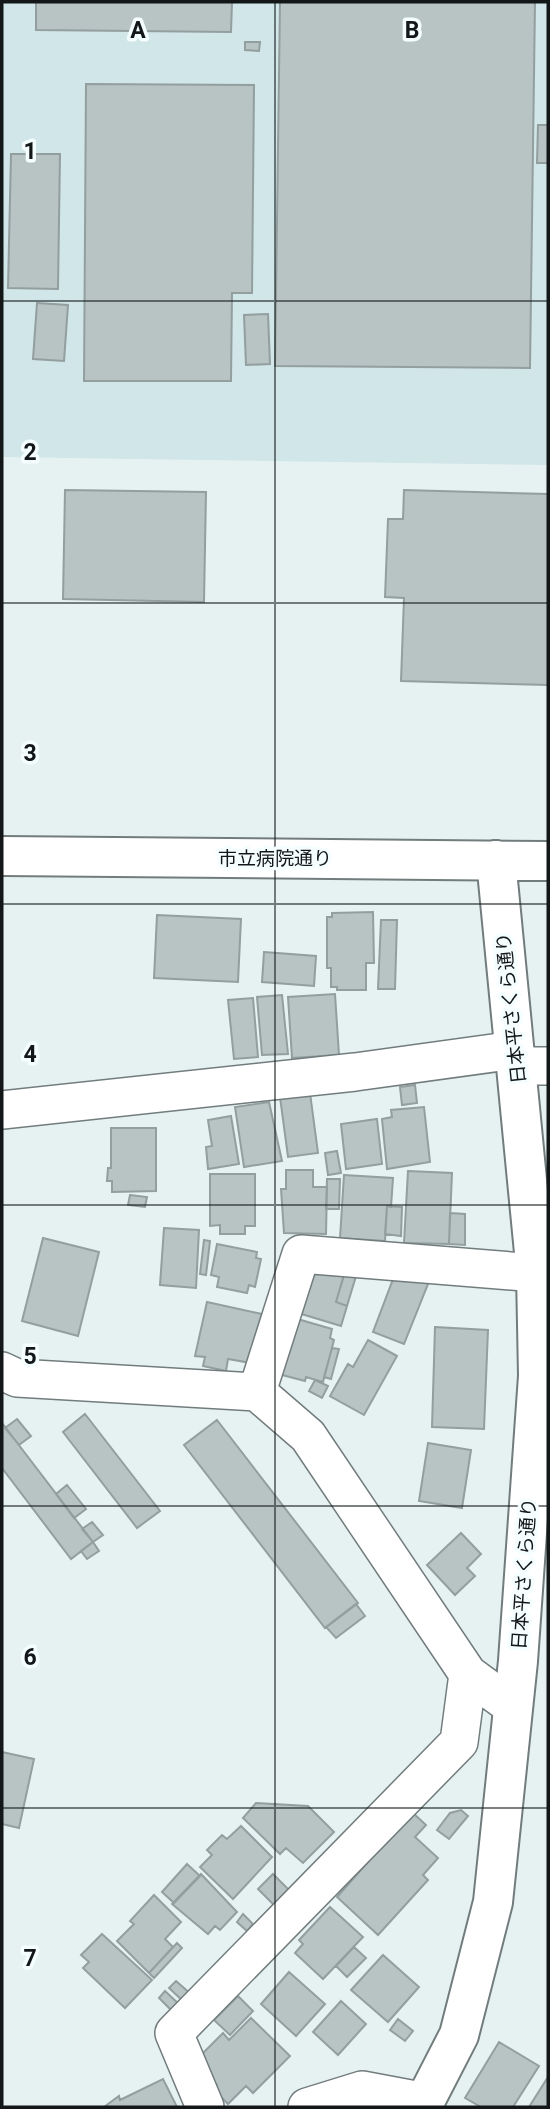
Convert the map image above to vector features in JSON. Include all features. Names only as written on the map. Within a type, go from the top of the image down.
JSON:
[{"type":"street","name":"市立病院通り","points":[[2,856],[548,861]]},
{"type":"street","name":"日本平さくら通り","points":[[424,2105],[459,2035],[493,1902],[512,1706],[538,1376],[527,1061],[496,860]]},
{"type":"street","points":[[2,1110],[355,1072],[527,1061]]},
{"type":"street","points":[[257,1392],[301,1254],[536,1273]]},
{"type":"street","points":[[2,1371],[17,1378],[257,1392],[308,1436],[468,1674],[512,1706]]},
{"type":"street","points":[[205,2107],[174,2033],[459,1742],[468,1674]]},
{"type":"street","points":[[307,2107],[362,2090],[424,2105]]},
{"type":"shaded area","points":[[2,2],[548,2],[548,465],[2,457]]},
{"type":"building","points":[[36,2],[232,2],[231,32],[36,30]]},
{"type":"building","points":[[280,2],[535,2],[530,368],[275,366]]},
{"type":"building","points":[[245,42],[260,42],[259,51],[245,50]]},
{"type":"building","points":[[86,84],[254,85],[252,293],[232,293],[231,381],[84,381]]},
{"type":"building","points":[[538,125],[548,125],[548,163],[537,163]]},
{"type":"building","points":[[11,154],[60,154],[58,289],[8,288]]},
{"type":"building","points":[[37,303],[68,305],[64,361],[33,359]]},
{"type":"building","points":[[268,314],[270,364],[246,365],[244,315]]},
{"type":"building","points":[[65,490],[206,492],[204,602],[63,599]]},
{"type":"building","points":[[404,490],[548,494],[548,685],[401,681],[404,598],[385,597],[388,519],[403,519]]},
{"type":"building","points":[[373,912],[374,963],[366,963],[366,990],[337,990],[337,987],[331,987],[331,968],[327,968],[327,917],[332,917],[332,913]]},
{"type":"building","points":[[157,915],[241,919],[238,982],[154,978]]},
{"type":"building","points":[[381,920],[397,920],[395,989],[378,989]]},
{"type":"building","points":[[264,952],[316,956],[314,986],[262,982]]},
{"type":"building","points":[[335,994],[339,1055],[292,1058],[288,997]]},
{"type":"building","points":[[282,995],[288,1054],[262,1055],[257,997]]},
{"type":"building","points":[[253,998],[258,1057],[234,1059],[228,1000]]},
{"type":"building","points":[[415,1085],[417,1103],[402,1105],[400,1087]]},
{"type":"building","points":[[310,1093],[318,1153],[288,1157],[280,1097]]},
{"type":"building","points":[[269,1102],[282,1161],[244,1167],[235,1107]]},
{"type":"building","points":[[424,1107],[430,1162],[387,1169],[382,1119],[392,1117],[391,1110]]},
{"type":"building","points":[[231,1116],[239,1164],[208,1169],[206,1147],[212,1146],[208,1120]]},
{"type":"building","points":[[377,1119],[382,1164],[346,1169],[341,1124]]},
{"type":"building","points":[[111,1128],[156,1128],[156,1191],[112,1192],[112,1181],[107,1181],[108,1168],[111,1168]]},
{"type":"building","points":[[337,1151],[341,1173],[328,1175],[325,1153]]},
{"type":"building","points":[[286,1170],[313,1170],[313,1187],[327,1187],[326,1234],[284,1233],[281,1189],[286,1189]]},
{"type":"building","points":[[408,1171],[452,1173],[449,1244],[404,1243]]},
{"type":"building","points":[[210,1174],[255,1174],[255,1226],[245,1226],[245,1234],[220,1234],[220,1225],[210,1226]]},
{"type":"building","points":[[344,1175],[393,1178],[391,1207],[387,1206],[385,1241],[340,1238]]},
{"type":"building","points":[[327,1179],[340,1179],[339,1209],[326,1209]]},
{"type":"building","points":[[130,1195],[147,1197],[145,1207],[128,1205]]},
{"type":"building","points":[[387,1206],[402,1207],[401,1236],[385,1234]]},
{"type":"building","points":[[450,1213],[465,1214],[465,1245],[449,1244]]},
{"type":"building","points":[[164,1228],[199,1230],[196,1288],[160,1285]]},
{"type":"building","points":[[43,1238],[99,1252],[78,1336],[22,1321]]},
{"type":"building","points":[[204,1240],[210,1241],[206,1275],[200,1274]]},
{"type":"building","points":[[217,1244],[257,1252],[256,1258],[261,1259],[255,1287],[249,1285],[247,1293],[217,1287],[219,1277],[211,1275]]},
{"type":"building","points":[[316,1262],[345,1271],[336,1302],[347,1306],[341,1326],[295,1312]]},
{"type":"building","points":[[398,1266],[430,1279],[404,1344],[373,1332]]},
{"type":"building","points":[[345,1272],[356,1276],[347,1306],[336,1302]]},
{"type":"building","points":[[207,1302],[262,1314],[251,1363],[228,1359],[226,1371],[203,1366],[205,1357],[195,1356]]},
{"type":"building","points":[[294,1318],[332,1329],[330,1338],[334,1340],[323,1382],[282,1375]]},
{"type":"building","points":[[435,1327],[488,1330],[484,1429],[432,1427]]},
{"type":"building","points":[[368,1340],[397,1356],[364,1415],[330,1396],[348,1364],[353,1367]]},
{"type":"building","points":[[332,1348],[339,1349],[331,1379],[324,1377]]},
{"type":"building","points":[[315,1380],[328,1386],[322,1398],[309,1391]]},
{"type":"building","points":[[85,1414],[160,1511],[137,1528],[63,1432]]},
{"type":"building","points":[[17,1419],[31,1436],[19,1445],[5,1428]]},
{"type":"building","points":[[217,1420],[358,1603],[325,1628],[184,1445]]},
{"type":"building","points":[[2,1423],[93,1542],[71,1559],[2,1468]]},
{"type":"building","points":[[428,1443],[471,1450],[462,1508],[419,1501]]},
{"type":"building","points":[[67,1485],[86,1509],[74,1518],[56,1494]]},
{"type":"building","points":[[92,1522],[103,1535],[93,1542],[82,1529]]},
{"type":"building","points":[[461,1533],[481,1554],[467,1568],[475,1576],[455,1595],[427,1565]]},
{"type":"building","points":[[93,1542],[99,1551],[87,1559],[81,1551]]},
{"type":"building","points":[[356,1604],[365,1616],[336,1638],[326,1627]]},
{"type":"building","points":[[2,1752],[34,1759],[19,1828],[2,1824]]},
{"type":"building","points":[[256,1803],[308,1806],[334,1832],[303,1863],[286,1848],[280,1854],[243,1818]]},
{"type":"building","points":[[461,1810],[468,1816],[449,1839],[437,1830],[450,1813]]},
{"type":"building","points":[[412,1812],[426,1825],[415,1837],[438,1858],[423,1875],[428,1880],[378,1935],[337,1897]]},
{"type":"building","points":[[241,1826],[272,1857],[233,1899],[200,1867],[212,1855],[207,1850],[222,1835],[227,1839]]},
{"type":"building","points":[[187,1864],[200,1876],[174,1903],[162,1892]]},
{"type":"building","points":[[201,1874],[237,1912],[220,1930],[215,1926],[208,1934],[172,1904]]},
{"type":"building","points":[[273,1874],[289,1890],[274,1905],[258,1889]]},
{"type":"building","points":[[154,1895],[181,1922],[165,1939],[173,1947],[149,1973],[117,1941],[134,1924],[130,1921]]},
{"type":"building","points":[[330,1907],[363,1937],[323,1979],[295,1953],[303,1944],[299,1940]]},
{"type":"building","points":[[243,1914],[253,1924],[247,1931],[237,1922]]},
{"type":"building","points":[[102,1934],[152,1980],[125,2008],[83,1968],[89,1962],[81,1955]]},
{"type":"building","points":[[177,1943],[182,1948],[154,1978],[149,1973]]},
{"type":"building","points":[[354,1947],[366,1958],[347,1977],[336,1966]]},
{"type":"building","points":[[383,1955],[419,1987],[388,2022],[351,1990]]},
{"type":"building","points":[[289,1972],[325,2004],[296,2036],[261,2004]]},
{"type":"building","points":[[176,1981],[191,1994],[184,2002],[169,1988]]},
{"type":"building","points":[[165,1991],[181,2006],[174,2013],[159,1998]]},
{"type":"building","points":[[238,1996],[253,2011],[230,2035],[214,2020]]},
{"type":"building","points":[[341,2001],[366,2024],[338,2055],[313,2032]]},
{"type":"building","points":[[251,2018],[290,2056],[253,2093],[246,2086],[228,2104],[213,2089],[217,2085],[194,2062],[223,2033],[229,2040]]},
{"type":"building","points":[[398,2019],[413,2031],[405,2041],[390,2030]]},
{"type":"building","points":[[499,2042],[539,2066],[513,2107],[481,2107],[465,2098]]},
{"type":"building","points":[[548,2077],[548,2107],[529,2107]]},
{"type":"building","points":[[163,2079],[177,2107],[104,2107],[119,2096],[120,2100]]}]
